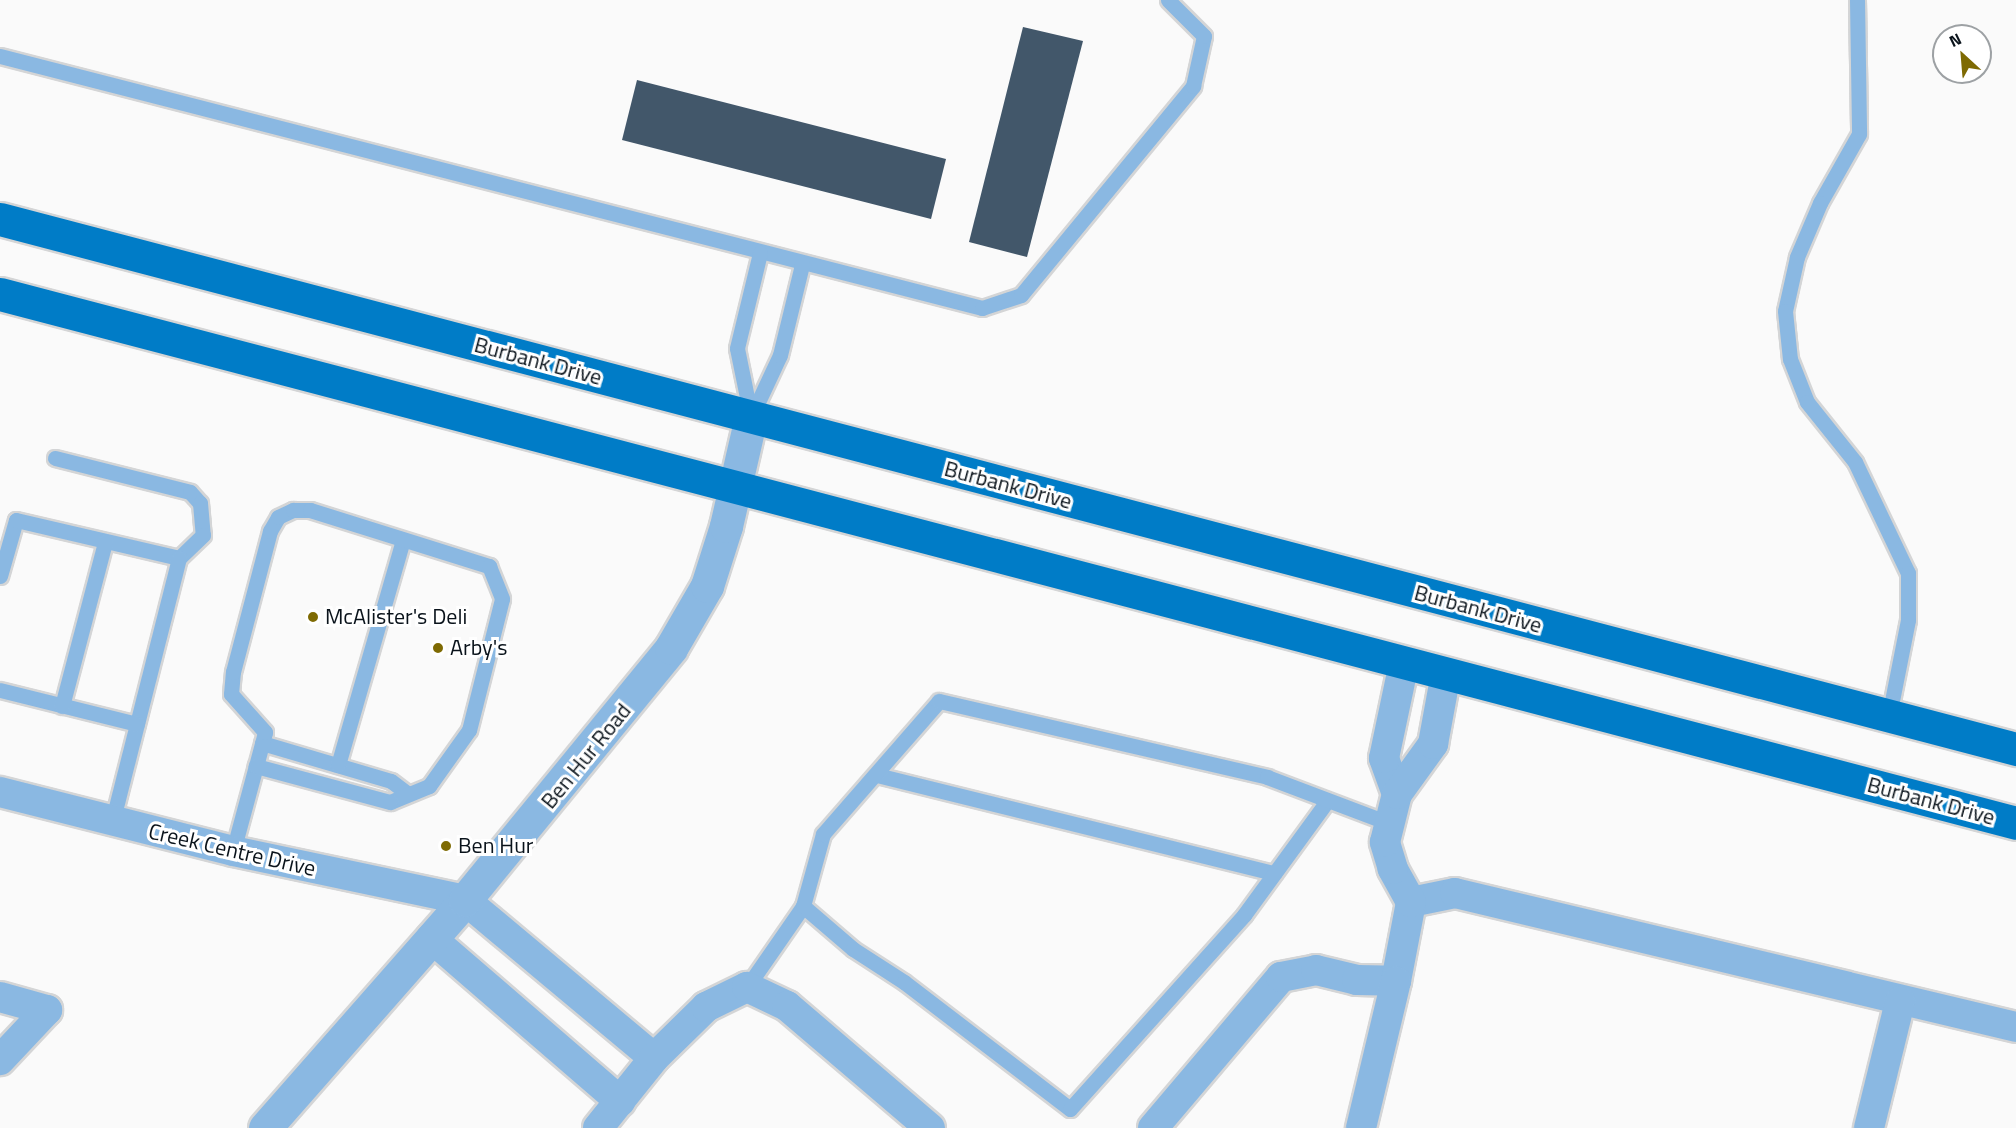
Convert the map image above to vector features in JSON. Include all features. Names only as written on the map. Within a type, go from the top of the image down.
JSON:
[{"type":"main road","name":"Burbank Drive","points":[[0,219],[2016,749]]},
{"type":"main road","name":"Burbank Drive","points":[[0,294],[2016,823]]},
{"type":"street","name":"Ben Hur Road","points":[[265,1128],[465,900],[671,648],[707,586],[736,488],[751,417]]},
{"type":"street","points":[[1397,794],[1384,758],[1404,663]]},
{"type":"street","points":[[1361,1128],[1396,981],[1411,902],[1393,869],[1385,842],[1397,794],[1433,744],[1446,673]]},
{"type":"street","name":"Creek Centre Drive","points":[[0,792],[233,851],[465,900]]},
{"type":"street","points":[[1411,902],[1455,893],[1800,973],[1900,1002],[2016,1027]]},
{"type":"street","points":[[465,900],[654,1058]]},
{"type":"street","points":[[431,938],[620,1101]]},
{"type":"street","points":[[1153,1128],[1281,977],[1316,970],[1357,980],[1396,981]]},
{"type":"street","points":[[598,1128],[654,1058],[706,1007],[747,987],[787,1006],[930,1128]]},
{"type":"street","points":[[0,997],[47,1010],[0,1060]]},
{"type":"street","points":[[1869,1128],[1900,1002]]},
{"type":"lane","points":[[0,56],[802,265],[981,308],[1021,295],[1193,86],[1204,36],[1168,0]]},
{"type":"lane","points":[[1857,0],[1859,134],[1820,203],[1797,257],[1785,311],[1790,359],[1807,402],[1855,462],[1908,573],[1908,620],[1889,716]]},
{"type":"lane","points":[[751,417],[737,348],[760,254]]},
{"type":"lane","points":[[751,417],[780,355],[802,265]]},
{"type":"lane","points":[[55,458],[190,492],[200,503],[203,535],[179,558],[112,822]]},
{"type":"lane","points":[[233,851],[265,732],[231,694],[270,531],[278,517],[293,510],[310,510],[489,566],[502,599],[470,730],[429,786],[390,802],[256,766]]},
{"type":"lane","points":[[0,576],[16,520],[179,558]]},
{"type":"lane","points":[[338,765],[403,540]]},
{"type":"lane","points":[[62,706],[105,542]]},
{"type":"lane","points":[[0,690],[137,724]]},
{"type":"lane","points":[[747,987],[803,906],[823,834],[877,775],[939,700],[1267,777],[1389,824]]},
{"type":"lane","points":[[262,743],[391,781],[408,794]]},
{"type":"lane","points":[[877,775],[1274,873]]},
{"type":"lane","points":[[803,906],[853,949],[904,982],[1070,1109],[1244,915],[1327,801]]},
{"type":"building","points":[[1023,27],[1083,41],[1027,257],[969,242]]},
{"type":"building","points":[[637,80],[946,159],[931,219],[622,140]]},
{"type":"place","name":"McAlister's Deli","points":[[313,617]]},
{"type":"place","name":"Arby's","points":[[438,648]]},
{"type":"place","name":"Ben Hur","points":[[446,846]]}]
